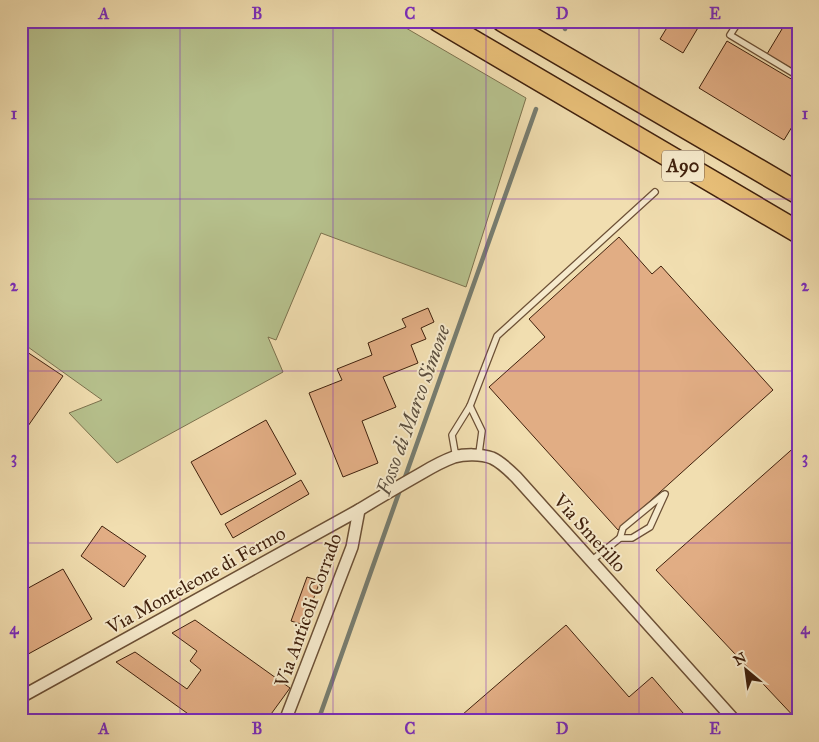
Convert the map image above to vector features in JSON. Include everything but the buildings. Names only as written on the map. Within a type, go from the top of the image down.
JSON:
[{"type":"highway","name":"A90","points":[[439,21],[797,232]]},
{"type":"highway","name":"A90","points":[[503,21],[798,193]]},
{"type":"street","name":"Via Smerillo","points":[[386,492],[444,461],[462,456],[486,457],[505,467],[735,721]]},
{"type":"street","name":"Via Monteleone di Fermo","points":[[21,697],[359,510],[386,492]]},
{"type":"street","name":"Via Anticoli Corrado","points":[[286,721],[352,547],[359,510]]},
{"type":"lane","points":[[739,21],[730,35],[798,76]]},
{"type":"lane","points":[[470,406],[482,431],[479,453],[462,456],[455,452],[452,435],[470,406],[497,336],[655,192]]},
{"type":"lane","points":[[591,561],[620,538],[623,528],[664,494],[650,528],[632,538],[620,538]]},
{"type":"green space","points":[[21,21],[394,21],[526,98],[466,287],[321,233],[276,340],[268,337],[283,372],[117,463],[69,413],[102,400],[21,342]]},
{"type":"waterway","name":"Fosso di Marco Simone","points":[[565,29],[568,21]]},
{"type":"waterway","name":"Fosso di Marco Simone","points":[[404,480],[536,109]]},
{"type":"waterway","name":"Fosso di Marco Simone","points":[[318,721],[401,487]]}]
